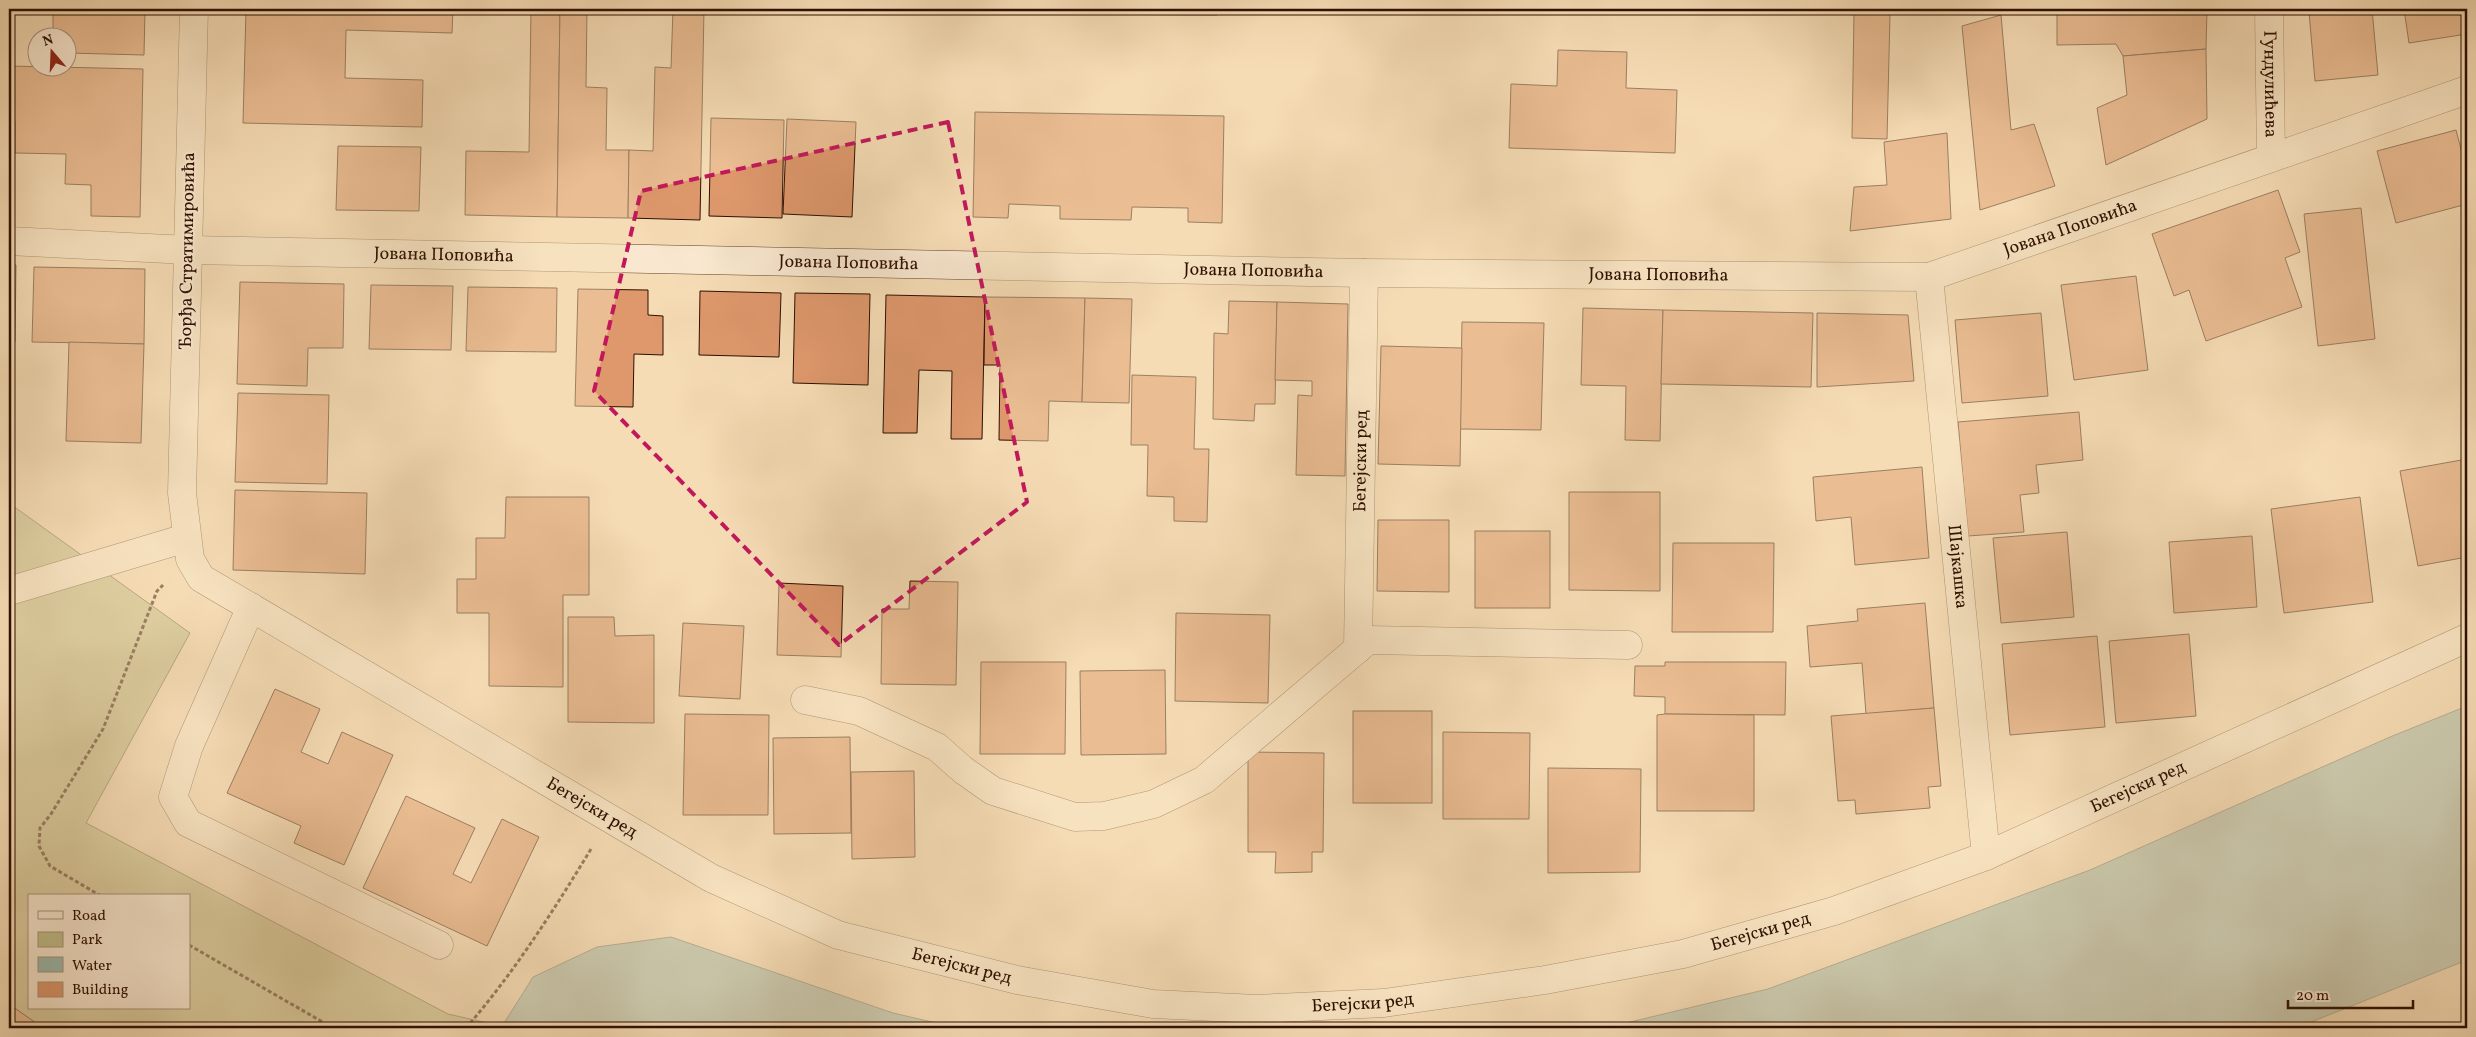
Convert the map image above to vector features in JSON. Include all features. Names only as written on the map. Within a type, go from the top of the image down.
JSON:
[{"type":"street","name":"Ђорђа Стратимировића","points":[[182,493],[194,9]]},
{"type":"street","name":"Гундулићева","points":[[2270,9],[2271,158]]},
{"type":"street","name":"Јована Поповића","points":[[9,242],[188,250],[1364,273],[1929,277],[2467,90]]},
{"type":"street","name":"Бегејски ред","points":[[1358,649],[1364,273]]},
{"type":"street","name":"Шајкашка","points":[[1929,277],[1986,856]]},
{"type":"street","name":"Бегејски ред","points":[[182,493],[188,549],[201,578],[711,878],[838,935],[1017,980],[1143,1002],[1257,1009],[1384,1003],[1545,980],[1683,954],[1834,911],[1986,856],[2467,638]]},
{"type":"street","points":[[9,591],[188,549]]},
{"type":"street","points":[[251,607],[189,746],[174,797],[188,823],[439,945]]},
{"type":"street","points":[[805,700],[859,711],[937,747],[963,770],[993,791],[1074,817],[1104,816],[1154,804],[1204,780],[1368,640],[1628,645]]},
{"type":"path","points":[[99,894],[50,866],[39,846],[40,828],[51,814],[103,729],[157,591],[188,549]]},
{"type":"path","points":[[466,1028],[488,1003],[570,885],[610,819]]},
{"type":"path","points":[[190,946],[333,1028]]},
{"type":"highlighted area","points":[[948,122],[1027,502],[839,645],[594,391],[641,191]]},
{"type":"green space","points":[[9,503],[190,633],[86,823],[448,1014],[501,1026],[501,1028],[43,1028],[9,1004]]},
{"type":"water","points":[[2467,706],[2467,960],[2296,1028],[1605,1028],[1768,989],[2090,870],[2390,737]]},
{"type":"water","points":[[671,937],[893,1013],[958,1028],[501,1028],[533,977],[597,947]]},
{"type":"building","points":[[53,9],[145,9],[144,55],[78,53],[78,28],[53,28]]},
{"type":"building","points":[[246,9],[453,9],[452,33],[346,30],[345,78],[423,80],[422,127],[243,123]]},
{"type":"building","points":[[531,9],[560,9],[557,217],[465,215],[466,151],[529,152]]},
{"type":"building","points":[[560,9],[587,9],[586,87],[607,88],[606,150],[629,150],[628,218],[557,217]]},
{"type":"building","points":[[673,9],[704,9],[700,220],[628,218],[629,150],[653,151],[655,67],[671,68]]},
{"type":"building","points":[[906,9],[1217,9],[1217,15],[906,13]]},
{"type":"building","points":[[2057,9],[2207,9],[2206,49],[2123,56],[2116,44],[2057,45]]},
{"type":"building","points":[[2372,9],[2378,75],[2315,81],[2309,12]]},
{"type":"building","points":[[2404,9],[2467,9],[2467,34],[2409,43]]},
{"type":"building","points":[[1854,14],[1890,14],[1887,139],[1852,138]]},
{"type":"building","points":[[2001,15],[2011,130],[2034,124],[2055,186],[1980,210],[1962,26]]},
{"type":"building","points":[[2206,49],[2207,119],[2106,165],[2097,108],[2127,95],[2123,56]]},
{"type":"building","points":[[1558,50],[1627,52],[1626,88],[1677,90],[1675,153],[1509,148],[1511,84],[1557,86]]},
{"type":"building","points":[[9,66],[28,66],[28,78],[78,78],[78,68],[143,69],[140,217],[91,216],[91,185],[65,184],[66,154],[15,153],[15,121],[9,121]]},
{"type":"building","points":[[975,112],[1224,116],[1222,223],[1188,222],[1188,208],[1132,207],[1131,220],[1060,219],[1060,206],[1009,204],[1008,218],[973,217]]},
{"type":"building","points":[[711,118],[784,120],[782,218],[709,216]]},
{"type":"building","points":[[787,119],[856,122],[852,217],[783,214]]},
{"type":"building","points":[[2456,130],[2467,172],[2467,204],[2396,223],[2377,151]]},
{"type":"building","points":[[1947,133],[1951,219],[1850,231],[1854,187],[1887,185],[1884,142]]},
{"type":"building","points":[[338,146],[421,147],[419,211],[336,210]]},
{"type":"building","points":[[2278,190],[2300,252],[2285,258],[2302,307],[2206,341],[2189,290],[2174,296],[2152,234]]},
{"type":"building","points":[[2361,208],[2375,339],[2318,346],[2304,214]]},
{"type":"building","points":[[9,265],[16,265],[15,342],[9,342]]},
{"type":"building","points":[[34,267],[145,269],[144,344],[32,342]]},
{"type":"building","points":[[2136,276],[2148,370],[2074,380],[2061,285]]},
{"type":"building","points":[[240,282],[344,284],[343,348],[308,348],[307,386],[237,384]]},
{"type":"building","points":[[371,285],[453,286],[451,350],[369,349]]},
{"type":"building","points":[[468,287],[557,288],[556,352],[466,351]]},
{"type":"building","points":[[578,289],[648,290],[648,315],[663,316],[663,355],[634,354],[633,407],[575,406]]},
{"type":"building","points":[[700,291],[781,293],[779,357],[699,355]]},
{"type":"building","points":[[795,293],[870,294],[868,385],[793,383]]},
{"type":"building","points":[[886,295],[985,297],[982,439],[951,439],[952,371],[919,370],[917,433],[883,433]]},
{"type":"building","points":[[985,297],[1085,298],[1082,402],[1049,401],[1048,441],[999,440],[1000,365],[984,365]]},
{"type":"building","points":[[1085,298],[1132,299],[1129,403],[1082,402]]},
{"type":"building","points":[[1229,301],[1277,302],[1275,404],[1255,404],[1254,421],[1213,419],[1214,333],[1228,334]]},
{"type":"building","points":[[1277,302],[1348,304],[1345,476],[1296,475],[1298,395],[1312,396],[1312,381],[1275,380]]},
{"type":"building","points":[[1583,308],[1663,310],[1660,441],[1625,440],[1626,386],[1581,385]]},
{"type":"building","points":[[1663,310],[1813,313],[1811,387],[1661,384]]},
{"type":"building","points":[[1817,313],[1908,315],[1914,381],[1817,387]]},
{"type":"building","points":[[2041,313],[2048,396],[1962,403],[1955,320]]},
{"type":"building","points":[[1462,322],[1544,323],[1541,430],[1460,429]]},
{"type":"building","points":[[69,342],[144,344],[141,443],[66,441]]},
{"type":"building","points":[[1381,346],[1462,348],[1460,466],[1378,464]]},
{"type":"building","points":[[1132,375],[1196,377],[1194,449],[1209,449],[1207,522],[1174,521],[1174,497],[1147,496],[1148,445],[1131,445]]},
{"type":"building","points":[[238,393],[329,395],[327,484],[235,482]]},
{"type":"building","points":[[2079,412],[2083,460],[2036,465],[2039,493],[2020,495],[2024,532],[1968,536],[1958,422]]},
{"type":"building","points":[[2467,459],[2467,557],[2418,566],[2400,471]]},
{"type":"building","points":[[1922,467],[1929,558],[1855,565],[1851,517],[1816,521],[1813,477]]},
{"type":"building","points":[[235,490],[367,493],[365,574],[233,570]]},
{"type":"building","points":[[1569,492],[1660,492],[1660,591],[1569,590]]},
{"type":"building","points":[[506,497],[589,497],[589,595],[563,595],[563,687],[489,686],[489,613],[457,613],[457,579],[476,579],[476,538],[505,538]]},
{"type":"building","points":[[2360,497],[2373,602],[2284,613],[2271,509]]},
{"type":"building","points":[[1378,520],[1449,520],[1449,592],[1377,591]]},
{"type":"building","points":[[1475,531],[1550,531],[1550,608],[1475,608]]},
{"type":"building","points":[[2067,532],[2074,617],[2001,623],[1993,538]]},
{"type":"building","points":[[2252,536],[2257,607],[2174,613],[2169,542]]},
{"type":"building","points":[[1673,543],[1774,543],[1773,632],[1672,632]]},
{"type":"building","points":[[910,581],[958,582],[956,685],[881,684],[882,609],[909,609]]},
{"type":"building","points":[[779,583],[843,586],[841,657],[777,655]]},
{"type":"building","points":[[1925,603],[1934,708],[1866,714],[1862,663],[1810,667],[1807,626],[1858,621],[1857,609]]},
{"type":"building","points":[[1176,613],[1270,615],[1268,703],[1175,701]]},
{"type":"building","points":[[568,617],[614,617],[615,636],[654,635],[654,723],[568,722]]},
{"type":"building","points":[[683,623],[744,626],[740,699],[679,696]]},
{"type":"building","points":[[2189,634],[2196,716],[2116,723],[2109,641]]},
{"type":"building","points":[[2097,636],[2105,727],[2010,735],[2002,644]]},
{"type":"building","points":[[981,662],[1066,662],[1065,754],[980,754]]},
{"type":"building","points":[[1665,662],[1786,662],[1785,715],[1665,714],[1665,697],[1634,696],[1635,666],[1665,666]]},
{"type":"building","points":[[1165,670],[1166,754],[1081,755],[1080,671]]},
{"type":"building","points":[[275,689],[320,709],[301,752],[328,764],[342,732],[393,755],[344,865],[294,843],[301,826],[227,793]]},
{"type":"building","points":[[1934,708],[1941,786],[1928,787],[1930,808],[1856,814],[1855,800],[1838,801],[1831,716]]},
{"type":"building","points":[[1353,711],[1432,711],[1432,803],[1353,803]]},
{"type":"building","points":[[685,714],[769,715],[768,815],[683,815]]},
{"type":"building","points":[[1657,715],[1754,715],[1754,811],[1657,811]]},
{"type":"building","points":[[1443,732],[1530,733],[1529,819],[1443,819]]},
{"type":"building","points":[[850,737],[851,833],[774,834],[773,738]]},
{"type":"building","points":[[1248,752],[1324,753],[1323,852],[1312,852],[1312,872],[1275,873],[1276,852],[1248,852]]},
{"type":"building","points":[[1548,768],[1641,769],[1640,872],[1548,873]]},
{"type":"building","points":[[914,771],[915,857],[852,859],[851,772]]},
{"type":"building","points":[[406,796],[475,828],[453,874],[471,883],[502,819],[539,837],[487,946],[363,888]]},
{"type":"building","points":[[9,1004],[43,1028],[9,1028]]}]
